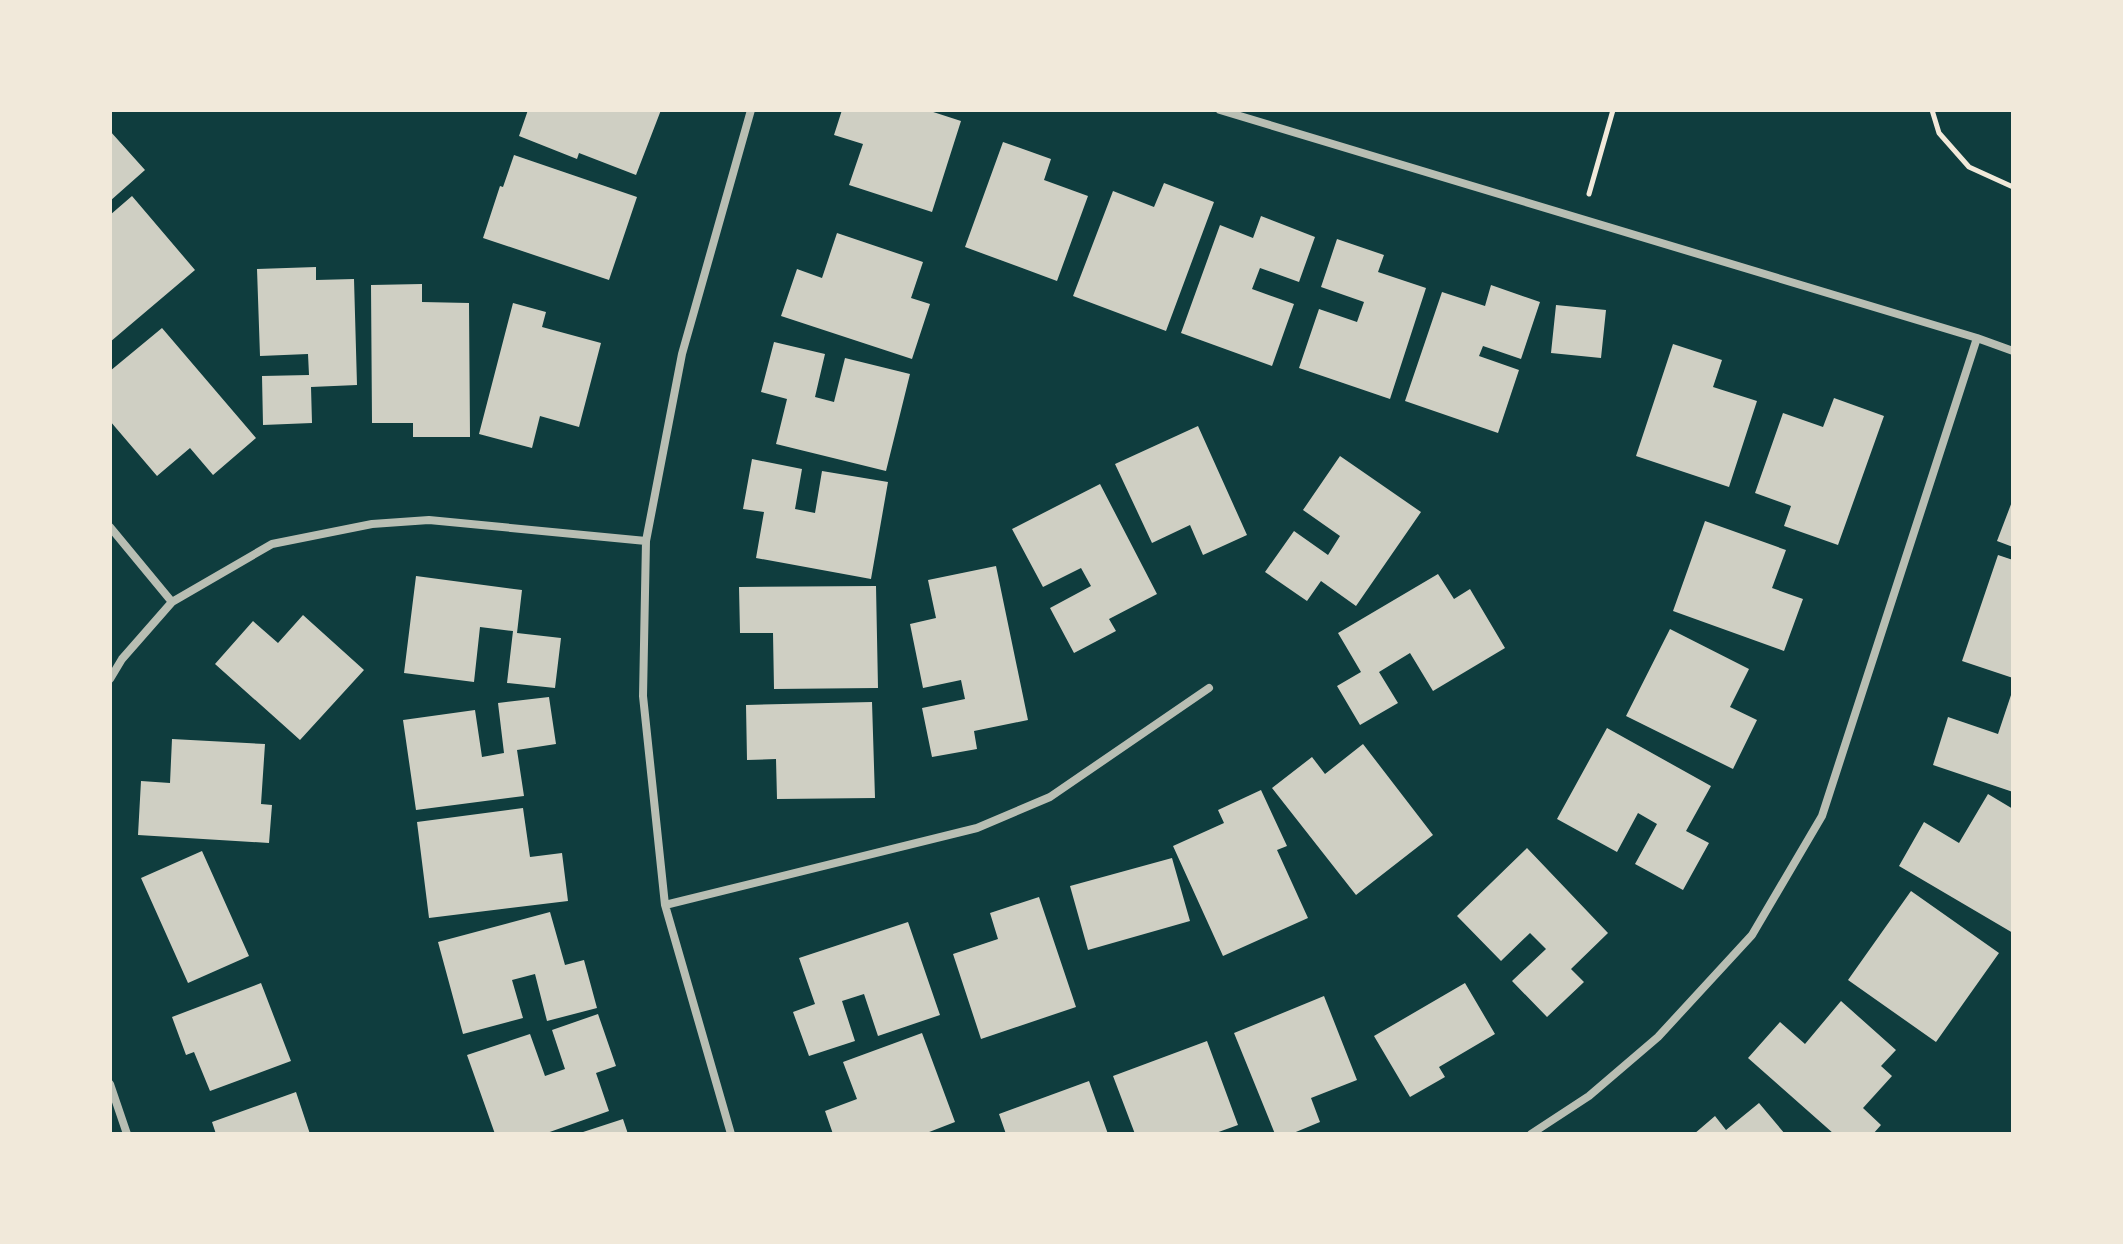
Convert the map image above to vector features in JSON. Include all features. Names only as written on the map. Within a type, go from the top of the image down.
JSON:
[{"type":"street","points":[[731,1134],[665,905],[643,696],[646,541],[682,354],[751,110]]},
{"type":"street","points":[[1220,110],[2013,351]]},
{"type":"street","points":[[1531,1134],[1589,1096],[1658,1037],[1752,935],[1822,816],[1977,338]]},
{"type":"street","points":[[110,679],[122,659],[172,602],[272,544],[372,524],[429,520],[646,541]]},
{"type":"street","points":[[110,527],[172,602]]},
{"type":"street","points":[[665,905],[977,828],[1050,797],[1209,688]]},
{"type":"street","points":[[110,1084],[127,1134]]},
{"type":"path","points":[[1582,219],[1613,110]]},
{"type":"path","points":[[1932,110],[1939,133],[1969,167],[2013,187]]},
{"type":"building","points":[[528,110],[661,110],[636,175],[579,153],[577,159],[519,136]]},
{"type":"building","points":[[842,110],[927,110],[961,121],[932,212],[849,185],[863,144],[834,135]]},
{"type":"building","points":[[110,131],[145,170],[110,201]]},
{"type":"building","points":[[1003,142],[1051,159],[1044,180],[1088,196],[1057,281],[965,247]]},
{"type":"building","points":[[514,155],[637,197],[609,280],[483,238]]},
{"type":"building","points":[[1164,183],[1214,202],[1166,331],[1073,296],[1113,191],[1154,207]]},
{"type":"building","points":[[132,196],[195,270],[110,342],[110,215]]},
{"type":"building","points":[[1261,216],[1315,237],[1299,282],[1260,268],[1252,289],[1294,304],[1272,366],[1181,333],[1220,225],[1253,238]]},
{"type":"building","points":[[837,233],[923,262],[911,298],[930,304],[912,359],[781,316],[797,269],[822,278]]},
{"type":"building","points":[[1337,239],[1384,255],[1378,272],[1426,288],[1390,399],[1299,368],[1319,309],[1357,322],[1364,302],[1321,287]]},
{"type":"building","points":[[316,267],[316,280],[354,279],[357,385],[311,387],[312,423],[263,425],[262,376],[309,375],[308,354],[260,356],[257,269]]},
{"type":"building","points":[[422,284],[422,302],[469,303],[470,437],[413,437],[413,423],[372,423],[371,285]]},
{"type":"building","points":[[1491,285],[1540,302],[1521,359],[1483,346],[1479,356],[1519,370],[1498,433],[1405,401],[1442,292],[1485,306]]},
{"type":"building","points":[[513,303],[546,312],[542,327],[601,343],[579,427],[540,416],[532,448],[479,434]]},
{"type":"building","points":[[1556,305],[1606,310],[1601,358],[1551,353]]},
{"type":"building","points":[[162,328],[256,438],[213,475],[190,448],[157,476],[110,421],[110,371]]},
{"type":"building","points":[[774,342],[825,354],[815,397],[834,402],[845,358],[910,374],[886,471],[776,444],[787,399],[761,392]]},
{"type":"building","points":[[1673,344],[1722,360],[1713,387],[1757,401],[1729,487],[1636,456]]},
{"type":"building","points":[[1834,398],[1884,416],[1838,545],[1784,526],[1791,506],[1755,493],[1783,413],[1823,427]]},
{"type":"building","points":[[1198,426],[1247,535],[1203,555],[1190,525],[1152,543],[1115,464]]},
{"type":"building","points":[[1340,456],[1421,512],[1356,606],[1321,581],[1307,601],[1265,572],[1294,531],[1328,555],[1340,536],[1303,510]]},
{"type":"building","points":[[752,459],[802,469],[795,509],[815,513],[822,471],[888,482],[871,579],[756,558],[764,512],[743,509]]},
{"type":"building","points":[[1100,484],[1157,594],[1109,619],[1116,631],[1074,653],[1050,608],[1091,586],[1081,568],[1043,587],[1012,529]]},
{"type":"building","points":[[2013,499],[2013,547],[1997,541]]},
{"type":"building","points":[[1705,521],[1786,550],[1772,588],[1803,599],[1784,651],[1673,611]]},
{"type":"building","points":[[1998,555],[2013,560],[2013,678],[1962,661]]},
{"type":"building","points":[[996,566],[1028,720],[974,731],[977,749],[932,757],[922,708],[965,699],[961,680],[923,688],[910,624],[936,618],[928,580]]},
{"type":"building","points":[[1438,574],[1454,599],[1470,589],[1505,648],[1433,691],[1410,653],[1379,672],[1398,703],[1360,725],[1337,686],[1361,672],[1338,633]]},
{"type":"building","points":[[416,576],[522,590],[517,633],[561,638],[555,688],[507,683],[513,631],[480,627],[474,682],[404,673]]},
{"type":"building","points":[[876,586],[878,688],[774,689],[773,633],[740,633],[739,587]]},
{"type":"building","points":[[303,615],[364,670],[300,740],[215,664],[253,621],[278,643]]},
{"type":"building","points":[[1670,629],[1749,669],[1730,707],[1757,720],[1733,769],[1626,716]]},
{"type":"building","points":[[2012,692],[2013,792],[1933,765],[1948,717],[1998,734]]},
{"type":"building","points":[[549,697],[556,744],[517,750],[524,796],[416,810],[403,720],[475,710],[482,757],[504,753],[498,703]]},
{"type":"building","points":[[872,702],[875,798],[777,799],[776,759],[747,760],[746,705]]},
{"type":"building","points":[[1607,728],[1711,786],[1686,831],[1709,843],[1683,890],[1635,864],[1657,824],[1638,813],[1617,852],[1557,819]]},
{"type":"building","points":[[172,739],[265,744],[261,804],[272,805],[269,843],[138,835],[141,781],[170,783]]},
{"type":"building","points":[[1363,744],[1433,835],[1356,895],[1272,788],[1312,757],[1325,774]]},
{"type":"building","points":[[1261,790],[1287,846],[1277,850],[1308,918],[1223,956],[1173,846],[1224,823],[1218,810]]},
{"type":"building","points":[[1988,794],[2013,809],[2013,933],[1899,866],[1924,822],[1959,843]]},
{"type":"building","points":[[523,808],[530,857],[562,853],[568,901],[429,918],[417,822]]},
{"type":"building","points":[[1527,848],[1608,933],[1571,969],[1584,982],[1547,1017],[1512,981],[1546,949],[1530,933],[1501,961],[1457,916]]},
{"type":"building","points":[[202,851],[249,956],[188,983],[141,878]]},
{"type":"building","points":[[1172,858],[1190,921],[1088,950],[1070,886]]},
{"type":"building","points":[[1911,891],[1999,953],[1936,1042],[1848,980]]},
{"type":"building","points":[[1039,897],[1076,1007],[981,1039],[953,954],[998,939],[990,913]]},
{"type":"building","points":[[550,912],[565,965],[584,960],[597,1008],[547,1021],[535,974],[512,980],[523,1018],[463,1034],[438,942]]},
{"type":"building","points":[[908,922],[940,1015],[878,1036],[864,994],[842,1001],[855,1041],[809,1056],[793,1012],[815,1004],[799,958]]},
{"type":"building","points":[[261,983],[291,1061],[210,1091],[194,1052],[186,1055],[172,1017]]},
{"type":"building","points":[[1465,983],[1495,1034],[1439,1067],[1445,1077],[1410,1097],[1374,1036]]},
{"type":"building","points":[[1324,996],[1357,1080],[1311,1098],[1320,1122],[1291,1134],[1275,1134],[1234,1033]]},
{"type":"building","points":[[1841,1001],[1896,1050],[1881,1066],[1892,1076],[1863,1108],[1881,1125],[1873,1134],[1834,1134],[1748,1058],[1780,1022],[1805,1044]]},
{"type":"building","points":[[598,1014],[616,1066],[596,1073],[609,1111],[544,1134],[495,1134],[467,1055],[530,1034],[545,1076],[565,1069],[552,1030]]},
{"type":"building","points":[[922,1033],[955,1122],[924,1134],[833,1134],[825,1111],[857,1099],[843,1062]]},
{"type":"building","points":[[1207,1041],[1238,1125],[1213,1134],[1135,1134],[1113,1076]]},
{"type":"building","points":[[1089,1081],[1108,1134],[1006,1134],[999,1114]]},
{"type":"building","points":[[296,1092],[310,1134],[216,1134],[212,1122]]},
{"type":"building","points":[[1759,1103],[1785,1134],[1694,1134],[1715,1116],[1726,1130]]},
{"type":"building","points":[[623,1119],[628,1134],[580,1133]]}]
